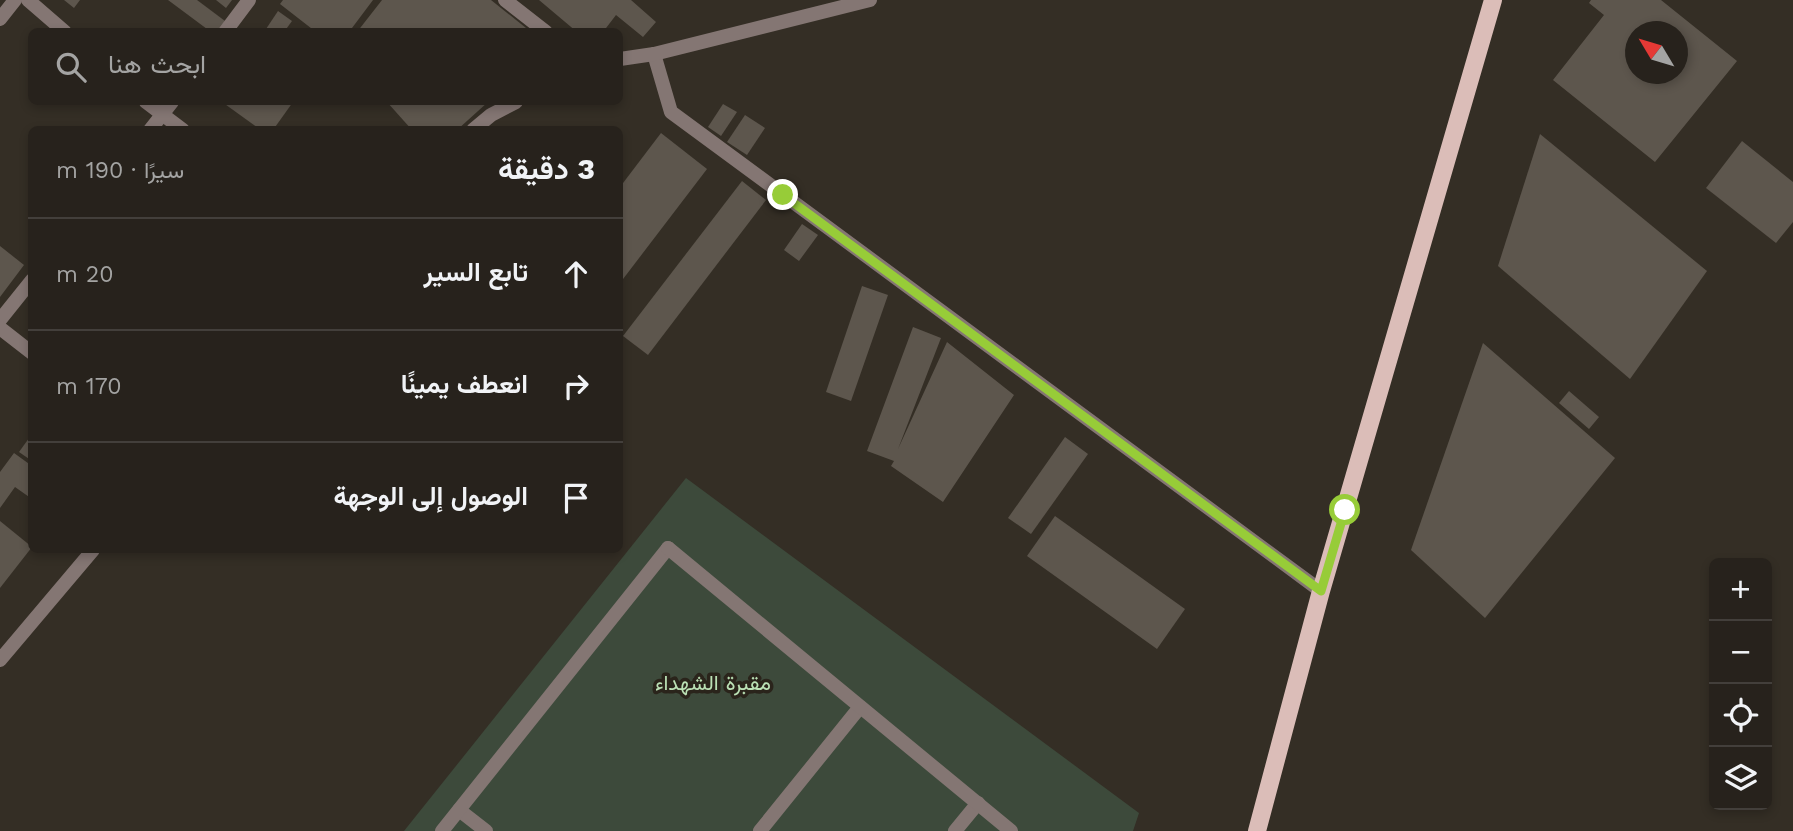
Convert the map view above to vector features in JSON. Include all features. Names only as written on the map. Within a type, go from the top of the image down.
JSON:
[{"type":"main road","points":[[1257,831],[1321,591],[1493,0]]},
{"type":"street","points":[[0,19],[15,0]]},
{"type":"street","points":[[28,0],[60,28]]},
{"type":"street","points":[[228,28],[249,0]]},
{"type":"street","points":[[505,0],[541,28]]},
{"type":"street","points":[[623,59],[653,54],[870,0]]},
{"type":"street","points":[[653,54],[671,112],[1321,591]]},
{"type":"street","points":[[150,105],[177,126]]},
{"type":"street","points":[[153,126],[170,105]]},
{"type":"street","points":[[478,126],[510,105]]},
{"type":"street","points":[[0,320],[28,285]]},
{"type":"street","points":[[0,328],[28,350]]},
{"type":"street","points":[[442,831],[668,548],[1011,831]]},
{"type":"street","points":[[1,658],[90,553]]},
{"type":"street","points":[[760,831],[860,707]]},
{"type":"street","points":[[956,831],[978,803]]},
{"type":"street","points":[[459,810],[486,831]]},
{"type":"green space","name":"مقبرة الشهداء","points":[[686,478],[1139,813],[1133,831],[404,831]]},
{"type":"building","points":[[64,0],[80,0],[74,8]]},
{"type":"building","points":[[168,0],[197,0],[225,21],[221,28],[206,28]]},
{"type":"building","points":[[216,0],[232,0],[226,8]]},
{"type":"building","points":[[283,0],[373,0],[352,28],[311,28],[280,4]]},
{"type":"building","points":[[382,0],[491,0],[526,28],[360,28]]},
{"type":"building","points":[[539,0],[631,0],[656,22],[643,37],[616,15],[606,28],[572,28]]},
{"type":"building","points":[[1591,0],[1661,0],[1687,21],[1625,21],[1625,84],[1688,84],[1688,22],[1737,61],[1655,162],[1553,80],[1604,15],[1589,3]]},
{"type":"building","points":[[278,11],[292,21],[287,28],[267,28]]},
{"type":"building","points":[[723,104],[737,112],[721,136],[708,127]]},
{"type":"building","points":[[226,105],[291,105],[276,126],[255,126]]},
{"type":"building","points":[[390,105],[485,105],[461,126],[408,126]]},
{"type":"building","points":[[745,115],[765,128],[747,155],[727,142]]},
{"type":"building","points":[[661,133],[707,169],[623,279],[623,183]]},
{"type":"building","points":[[1540,134],[1707,271],[1630,379],[1498,266]]},
{"type":"building","points":[[1742,141],[1793,182],[1793,222],[1776,243],[1706,188]]},
{"type":"building","points":[[742,181],[766,200],[648,355],[623,336]]},
{"type":"building","points":[[802,224],[818,235],[799,261],[784,250]]},
{"type":"building","points":[[0,246],[24,265],[0,297]]},
{"type":"building","points":[[862,286],[888,295],[851,401],[826,392]]},
{"type":"building","points":[[913,327],[941,338],[898,449],[947,342],[1014,395],[943,502],[891,466],[894,461],[867,451]]},
{"type":"building","points":[[1483,343],[1615,458],[1485,618],[1411,550]]},
{"type":"building","points":[[1569,391],[1599,417],[1589,429],[1559,403]]},
{"type":"building","points":[[1065,437],[1088,454],[1031,534],[1008,518]]},
{"type":"building","points":[[28,440],[28,458],[19,452]]},
{"type":"building","points":[[14,453],[28,463],[28,496],[15,487],[0,508],[0,472]]},
{"type":"building","points":[[1055,516],[1185,609],[1157,649],[1027,556]]},
{"type":"building","points":[[0,521],[28,544],[28,552],[0,588]]},
{"type":"route","points":[[783,195],[1321,591],[1345,510]]}]
